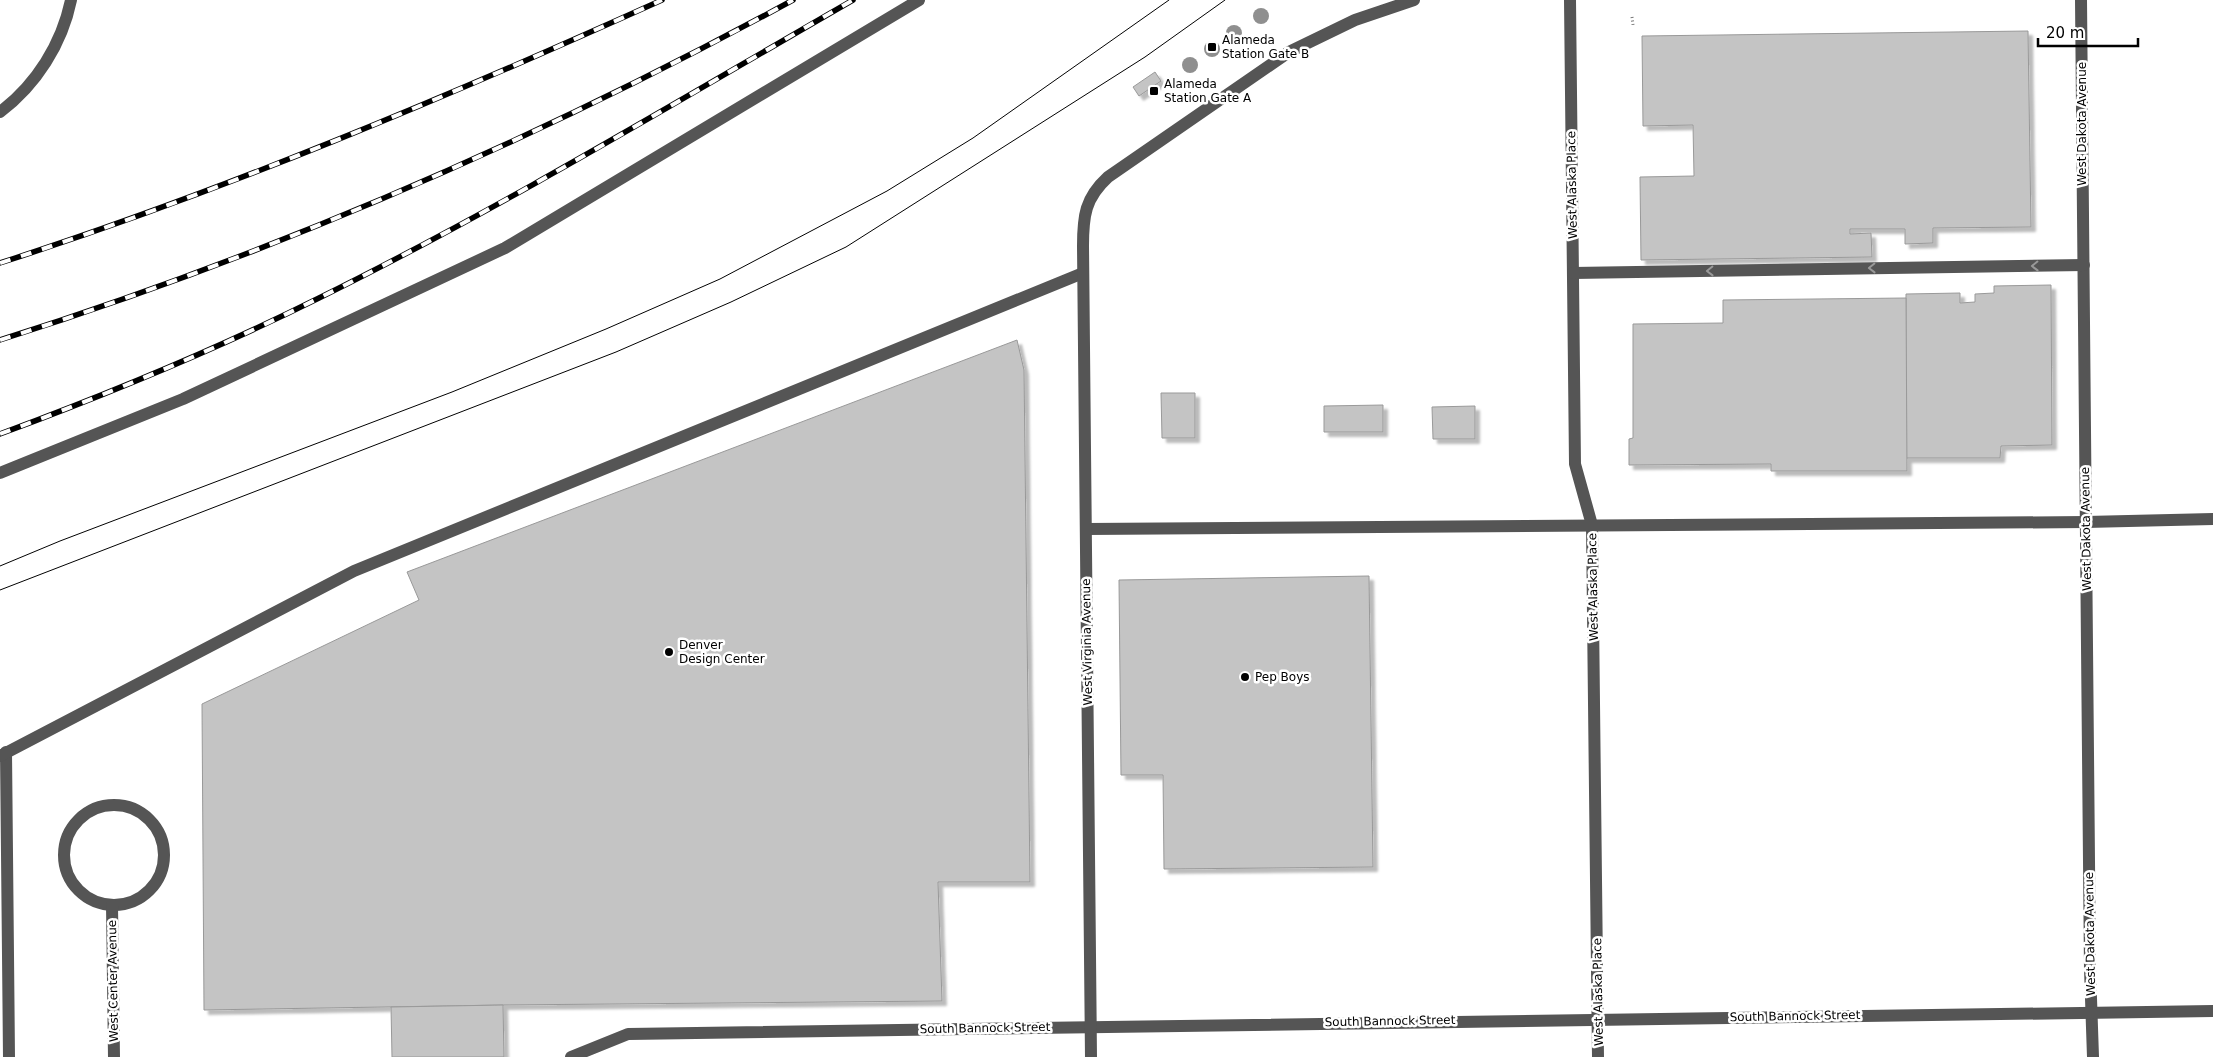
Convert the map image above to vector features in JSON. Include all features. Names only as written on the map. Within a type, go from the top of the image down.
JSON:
[{"type":"street","points":[[0,112],[14,101],[44,66],[63,29],[71,0]]},
{"type":"street","points":[[0,473],[183,399],[505,248],[919,0]]},
{"type":"street","name":"West Virginia Avenue","points":[[1091,1057],[1084,214],[1092,195],[1108,177],[1289,52],[1355,20],[1414,0]]},
{"type":"street","name":"West Alaska Place","points":[[1570,0],[1575,464],[1592,525],[1598,1057]]},
{"type":"street","name":"West Dakota Avenue","points":[[2082,0],[2090,1012],[2093,1057]]},
{"type":"street","points":[[1573,273],[2084,265]]},
{"type":"street","points":[[9,1057],[3,754],[354,571],[1083,273]]},
{"type":"street","points":[[1086,529],[2086,522],[2213,519]]},
{"type":"street","name":"West Center Avenue","points":[[117,805],[130,807],[149,820],[161,839],[164,851],[163,864],[157,879],[150,889],[129,902],[112,905],[94,901],[75,886],[65,862],[65,850],[67,838],[81,818],[94,809],[117,805]]},
{"type":"street","name":"West Center Avenue","points":[[112,905],[114,1057]]},
{"type":"street","name":"South Bannock Street","points":[[571,1057],[628,1034],[2213,1010]]},
{"type":"path","points":[[1632,17],[1632,25]]},
{"type":"building","points":[[2028,31],[2031,227],[1933,228],[1933,243],[1905,244],[1905,229],[1850,229],[1850,234],[1871,233],[1872,257],[1641,260],[1640,177],[1694,176],[1693,125],[1643,126],[1642,36]]},
{"type":"building","points":[[1155,72],[1161,81],[1139,96],[1133,87]]},
{"type":"building","points":[[2051,285],[2052,445],[2001,446],[2000,458],[1906,458],[1906,294],[1960,293],[1960,303],[1975,302],[1975,294],[1994,293],[1994,286]]},
{"type":"building","points":[[1906,298],[1907,471],[1771,471],[1771,464],[1629,465],[1629,439],[1633,438],[1633,324],[1723,323],[1723,300]]},
{"type":"building","name":"Denver Design Center","points":[[1017,340],[1024,370],[1030,882],[938,882],[942,1001],[204,1010],[202,704],[419,600],[407,572]]},
{"type":"building","points":[[1161,393],[1195,393],[1195,438],[1162,438]]},
{"type":"building","points":[[1383,405],[1383,432],[1324,432],[1324,406]]},
{"type":"building","points":[[1475,406],[1475,439],[1433,439],[1432,407]]},
{"type":"building","name":"Pep Boys","points":[[1369,576],[1373,867],[1164,869],[1163,775],[1121,775],[1119,580]]},
{"type":"building","points":[[503,1005],[504,1057],[392,1057],[391,1007]]},
{"type":"tram line","points":[[0,566],[60,541],[452,392],[606,329],[720,279],[887,191],[973,138],[1169,0]]},
{"type":"tram line","points":[[0,590],[616,352],[731,302],[846,247],[1145,57],[1225,0]]},
{"type":"railway","points":[[0,263],[84,235],[252,174],[417,107],[662,0]]},
{"type":"railway","points":[[0,340],[204,270],[305,231],[405,189],[601,99],[698,51],[793,0]]},
{"type":"railway","points":[[0,434],[121,387],[201,353],[280,317],[387,264],[588,154],[853,0]]},
{"type":"place","name":"Alameda Station Gate B","points":[[1212,47]]},
{"type":"place","name":"Alameda Station Gate A","points":[[1154,91]]},
{"type":"place","name":"Denver Design Center","points":[[669,652]]},
{"type":"place","name":"Pep Boys","points":[[1245,677]]}]
